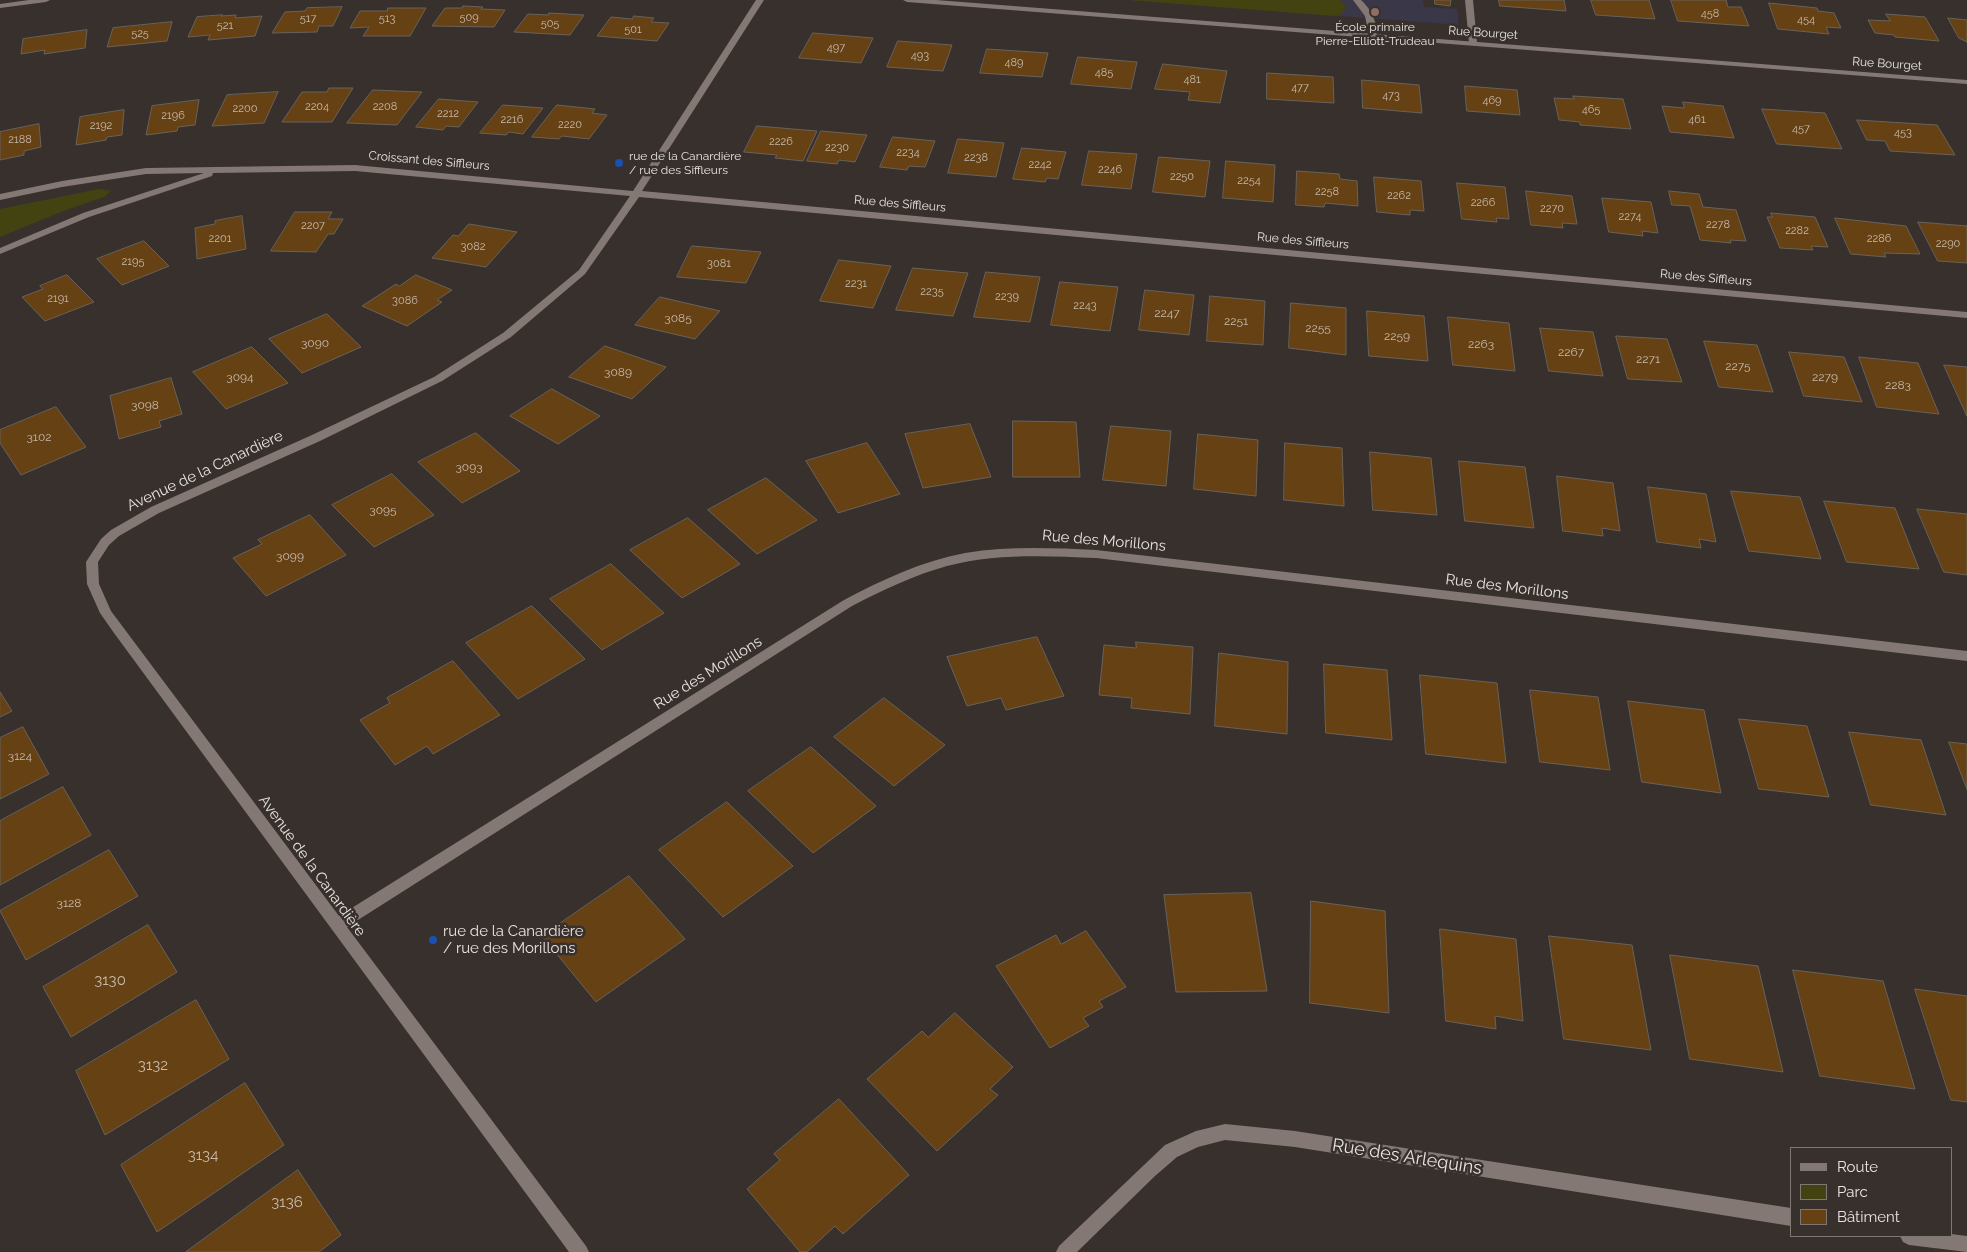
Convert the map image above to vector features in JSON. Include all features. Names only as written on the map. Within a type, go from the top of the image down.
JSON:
[{"type":"street","points":[[0,6],[46,0]]},
{"type":"street","name":"Avenue de la Canardière","points":[[580,1252],[336,926],[106,613],[92,584],[92,562],[98,552],[115,533],[155,510],[388,404],[482,352],[533,314],[582,272],[597,253],[760,0]]},
{"type":"street","name":"Rue Bourget","points":[[907,0],[961,2],[1967,82]]},
{"type":"street","points":[[1357,0],[1367,10],[1372,20],[1374,36]]},
{"type":"street","points":[[1469,0],[1473,44]]},
{"type":"street","name":"Croissant des Siffleurs","points":[[0,197],[112,175],[166,170],[265,168],[355,168],[637,192]]},
{"type":"street","name":"Croissant des Siffleurs","points":[[0,252],[86,215],[218,170]]},
{"type":"street","name":"Rue des Siffleurs","points":[[637,192],[1967,315]]},
{"type":"street","name":"Rue des Morillons","points":[[336,926],[848,603],[911,573],[979,555],[1020,552],[1096,554],[1967,656]]},
{"type":"street","name":"Rue des Arlequins","points":[[1065,1252],[1171,1151],[1196,1139],[1225,1132],[1295,1139],[1790,1218]]},
{"type":"street","points":[[1915,1237],[1967,1245]]},
{"type":"shaded area","name":"École primaire Pierre-Elliott-Trudeau","points":[[1128,0],[1423,0],[1424,7],[1457,9],[1459,25]]},
{"type":"green space","points":[[1128,0],[1340,0],[1346,7],[1342,14],[1335,16]]},
{"type":"green space","points":[[99,189],[111,191],[104,197],[66,210],[0,237],[0,209]]},
{"type":"building","points":[[1435,0],[1451,0],[1450,6],[1435,4]]},
{"type":"building","points":[[1499,0],[1564,0],[1566,11],[1500,6]]},
{"type":"building","points":[[1591,0],[1649,0],[1655,19],[1596,15]]},
{"type":"building","points":[[1671,0],[1726,0],[1728,7],[1741,7],[1749,26],[1678,21]]},
{"type":"building","points":[[1769,3],[1817,8],[1818,11],[1834,13],[1841,28],[1826,27],[1829,34],[1778,29]]},
{"type":"building","points":[[463,6],[505,10],[494,27],[432,26],[445,8],[462,8]]},
{"type":"building","points":[[342,7],[333,26],[319,26],[317,32],[272,33],[285,12],[305,11],[307,8]]},
{"type":"building","points":[[388,8],[426,8],[410,36],[363,36],[369,27],[350,28],[360,11],[387,11]]},
{"type":"building","points":[[549,13],[584,15],[570,35],[514,32],[528,14],[548,15]]},
{"type":"building","points":[[1886,14],[1925,17],[1939,41],[1875,33],[1868,20],[1890,21]]},
{"type":"building","points":[[236,15],[235,18],[262,16],[255,36],[208,40],[210,35],[188,37],[197,17]]},
{"type":"building","points":[[634,16],[654,18],[651,22],[669,23],[657,41],[597,36],[611,17],[632,19]]},
{"type":"building","points":[[1948,18],[1967,20],[1967,42],[1959,38]]},
{"type":"building","points":[[172,22],[167,41],[107,47],[113,28]]},
{"type":"building","points":[[87,30],[85,48],[44,54],[45,50],[21,54],[23,39]]},
{"type":"building","points":[[813,33],[873,38],[861,63],[799,58]]},
{"type":"building","points":[[898,41],[952,45],[943,71],[887,67]]},
{"type":"building","points":[[987,49],[1048,53],[1042,77],[980,73]]},
{"type":"building","points":[[1078,57],[1137,62],[1131,89],[1071,84]]},
{"type":"building","points":[[1163,64],[1227,71],[1220,103],[1188,100],[1190,92],[1155,89]]},
{"type":"building","points":[[1267,73],[1333,77],[1334,103],[1267,99]]},
{"type":"building","points":[[1362,80],[1419,85],[1422,113],[1363,108]]},
{"type":"building","points":[[1465,86],[1517,90],[1520,115],[1467,111]]},
{"type":"building","points":[[329,88],[353,88],[332,122],[282,122],[302,92],[327,92]]},
{"type":"building","points":[[373,90],[422,92],[397,125],[347,123]]},
{"type":"building","points":[[278,92],[264,123],[212,126],[227,95]]},
{"type":"building","points":[[1573,96],[1623,99],[1631,129],[1580,125],[1580,122],[1559,120],[1554,98],[1574,99]]},
{"type":"building","points":[[439,99],[478,102],[459,127],[446,126],[443,130],[416,127]]},
{"type":"building","points":[[199,100],[195,125],[178,127],[177,131],[146,135],[152,106]]},
{"type":"building","points":[[1683,102],[1723,106],[1734,138],[1670,132],[1662,106],[1684,108]]},
{"type":"building","points":[[503,105],[543,108],[523,134],[509,132],[506,135],[480,133]]},
{"type":"building","points":[[557,105],[595,109],[592,113],[607,115],[589,139],[562,136],[559,139],[532,137]]},
{"type":"building","points":[[1762,109],[1825,113],[1842,149],[1777,144]]},
{"type":"building","points":[[124,110],[122,135],[76,145],[80,117]]},
{"type":"building","points":[[1857,120],[1937,125],[1955,155],[1890,151],[1885,141],[1867,140]]},
{"type":"building","points":[[39,124],[41,147],[24,151],[24,155],[0,160],[0,132]]},
{"type":"building","points":[[757,126],[817,131],[803,161],[775,158],[777,155],[744,152]]},
{"type":"building","points":[[821,131],[867,135],[855,162],[839,160],[837,164],[807,161]]},
{"type":"building","points":[[893,137],[935,141],[925,167],[909,166],[907,170],[880,167]]},
{"type":"building","points":[[958,139],[1004,143],[996,177],[948,173]]},
{"type":"building","points":[[1022,148],[1066,152],[1058,179],[1047,178],[1045,182],[1013,179]]},
{"type":"building","points":[[1089,151],[1137,154],[1131,189],[1082,185]]},
{"type":"building","points":[[1159,157],[1210,161],[1205,197],[1153,192]]},
{"type":"building","points":[[1226,161],[1275,165],[1273,202],[1223,198]]},
{"type":"building","points":[[1297,171],[1339,174],[1340,179],[1357,181],[1358,206],[1325,203],[1324,207],[1296,205]]},
{"type":"building","points":[[1374,177],[1421,181],[1424,211],[1410,210],[1410,215],[1377,212]]},
{"type":"building","points":[[1457,183],[1505,187],[1509,219],[1496,218],[1497,222],[1462,219]]},
{"type":"building","points":[[1526,191],[1572,196],[1577,224],[1562,223],[1563,228],[1531,225]]},
{"type":"building","points":[[1669,191],[1699,194],[1703,207],[1736,210],[1746,241],[1730,240],[1731,243],[1700,240],[1690,206],[1672,205]]},
{"type":"building","points":[[1602,198],[1651,202],[1658,233],[1642,231],[1643,236],[1609,232]]},
{"type":"building","points":[[295,212],[332,212],[328,219],[343,219],[334,234],[328,234],[316,252],[271,251]]},
{"type":"building","points":[[1771,213],[1815,217],[1828,247],[1811,246],[1813,250],[1780,248],[1767,217],[1772,217]]},
{"type":"building","points":[[242,216],[246,249],[197,259],[195,228],[215,224],[215,221]]},
{"type":"building","points":[[1835,218],[1906,226],[1920,254],[1884,253],[1886,257],[1851,254]]},
{"type":"building","points":[[1918,222],[1967,226],[1967,263],[1938,261]]},
{"type":"building","points":[[469,224],[517,232],[486,267],[432,258],[453,235],[458,236]]},
{"type":"building","points":[[144,241],[169,266],[122,285],[97,259]]},
{"type":"building","points":[[692,246],[761,252],[746,283],[677,277]]},
{"type":"building","points":[[839,260],[891,266],[873,308],[820,301]]},
{"type":"building","points":[[913,268],[968,273],[953,316],[896,310]]},
{"type":"building","points":[[986,272],[1040,277],[1030,322],[974,317]]},
{"type":"building","points":[[67,275],[94,302],[45,321],[22,297],[43,289],[40,286]]},
{"type":"building","points":[[416,275],[452,290],[437,300],[442,302],[407,326],[362,306],[396,284],[399,286]]},
{"type":"building","points":[[1060,282],[1118,287],[1110,331],[1051,325]]},
{"type":"building","points":[[1145,290],[1194,295],[1189,335],[1139,330]]},
{"type":"building","points":[[1210,296],[1265,301],[1263,345],[1207,341]]},
{"type":"building","points":[[660,297],[720,311],[695,339],[635,325]]},
{"type":"building","points":[[1291,303],[1346,308],[1346,355],[1289,348]]},
{"type":"building","points":[[1367,311],[1424,316],[1428,361],[1369,356]]},
{"type":"building","points":[[327,314],[361,347],[302,373],[269,339]]},
{"type":"building","points":[[1448,317],[1509,323],[1515,371],[1453,365]]},
{"type":"building","points":[[1540,328],[1593,332],[1603,376],[1549,371]]},
{"type":"building","points":[[1616,336],[1667,339],[1682,382],[1628,379]]},
{"type":"building","points":[[1704,341],[1757,345],[1773,392],[1719,387]]},
{"type":"building","points":[[605,346],[666,367],[632,399],[569,377]]},
{"type":"building","points":[[252,347],[288,383],[226,409],[193,372]]},
{"type":"building","points":[[1789,352],[1844,357],[1862,402],[1804,396]]},
{"type":"building","points":[[1859,357],[1918,363],[1939,414],[1877,407]]},
{"type":"building","points":[[1944,365],[1967,367],[1967,416]]},
{"type":"building","points":[[171,378],[182,414],[159,421],[161,427],[119,439],[110,396]]},
{"type":"building","points":[[552,389],[600,416],[558,444],[510,416]]},
{"type":"building","points":[[56,407],[86,447],[21,475],[0,443],[0,430]]},
{"type":"building","points":[[1013,421],[1076,422],[1080,477],[1013,477]]},
{"type":"building","points":[[970,424],[991,477],[923,488],[905,434]]},
{"type":"building","points":[[1111,426],[1171,431],[1166,486],[1103,480]]},
{"type":"building","points":[[476,433],[520,471],[462,503],[418,462]]},
{"type":"building","points":[[1198,434],[1258,440],[1256,496],[1194,489]]},
{"type":"building","points":[[867,443],[900,494],[838,513],[806,461]]},
{"type":"building","points":[[1285,443],[1342,448],[1344,506],[1284,500]]},
{"type":"building","points":[[1370,452],[1431,458],[1437,515],[1373,510]]},
{"type":"building","points":[[1459,461],[1525,467],[1534,528],[1465,521]]},
{"type":"building","points":[[392,474],[434,515],[374,547],[332,505]]},
{"type":"building","points":[[1557,476],[1613,483],[1620,531],[1602,528],[1603,536],[1563,531]]},
{"type":"building","points":[[766,478],[817,520],[757,554],[708,510]]},
{"type":"building","points":[[1648,487],[1706,494],[1716,542],[1699,539],[1701,548],[1657,542]]},
{"type":"building","points":[[1731,491],[1800,497],[1821,559],[1749,551]]},
{"type":"building","points":[[1824,501],[1895,508],[1919,569],[1847,562]]},
{"type":"building","points":[[1917,509],[1967,514],[1967,575],[1944,572]]},
{"type":"building","points":[[310,515],[346,555],[266,596],[233,558],[262,544],[258,540]]},
{"type":"building","points":[[688,518],[740,564],[682,598],[630,550]]},
{"type":"building","points":[[611,564],[664,613],[602,650],[550,599]]},
{"type":"building","points":[[532,606],[585,659],[518,699],[466,643]]},
{"type":"building","points":[[1037,637],[1064,696],[1006,710],[1001,698],[967,706],[947,657]]},
{"type":"building","points":[[1136,642],[1193,647],[1190,714],[1131,708],[1132,698],[1099,695],[1104,645],[1136,648]]},
{"type":"building","points":[[1219,653],[1288,662],[1287,734],[1215,726]]},
{"type":"building","points":[[453,661],[500,715],[433,754],[427,746],[395,765],[360,720],[390,703],[387,698]]},
{"type":"building","points":[[1324,664],[1387,670],[1392,740],[1326,733]]},
{"type":"building","points":[[1420,675],[1497,683],[1506,763],[1426,754]]},
{"type":"building","points":[[1530,690],[1598,697],[1610,770],[1540,762]]},
{"type":"building","points":[[0,692],[12,711],[0,717]]},
{"type":"building","points":[[884,698],[945,745],[894,786],[834,737]]},
{"type":"building","points":[[1628,701],[1704,710],[1721,793],[1642,782]]},
{"type":"building","points":[[1739,719],[1807,726],[1829,797],[1759,789]]},
{"type":"building","points":[[23,727],[49,774],[0,799],[0,738]]},
{"type":"building","points":[[1849,732],[1921,740],[1946,815],[1871,805]]},
{"type":"building","points":[[1949,742],[1967,744],[1967,789]]},
{"type":"building","points":[[811,747],[876,806],[813,853],[748,791]]},
{"type":"building","points":[[63,787],[91,835],[0,885],[0,821]]},
{"type":"building","points":[[727,802],[793,866],[723,917],[659,850]]},
{"type":"building","points":[[109,850],[138,896],[26,960],[0,911]]},
{"type":"building","points":[[629,876],[685,939],[596,1002],[542,936]]},
{"type":"building","points":[[1251,893],[1267,991],[1176,992],[1164,895]]},
{"type":"building","points":[[1311,901],[1385,911],[1389,1013],[1310,1003]]},
{"type":"building","points":[[148,925],[177,972],[71,1037],[43,987]]},
{"type":"building","points":[[1440,929],[1516,939],[1523,1021],[1495,1016],[1496,1029],[1446,1021]]},
{"type":"building","points":[[1086,931],[1126,987],[1099,1001],[1103,1007],[1083,1018],[1089,1026],[1050,1048],[996,966],[1056,935],[1061,944]]},
{"type":"building","points":[[1549,936],[1632,945],[1651,1050],[1564,1039]]},
{"type":"building","points":[[1670,955],[1758,966],[1783,1072],[1690,1059]]},
{"type":"building","points":[[1793,970],[1883,981],[1915,1089],[1820,1076]]},
{"type":"building","points":[[1915,989],[1967,996],[1967,1102],[1951,1100]]},
{"type":"building","points":[[196,1000],[229,1059],[105,1135],[76,1071]]},
{"type":"building","points":[[955,1013],[1013,1067],[990,1089],[998,1095],[937,1151],[867,1079],[922,1031],[928,1037]]},
{"type":"building","points":[[245,1083],[284,1145],[157,1232],[121,1165]]},
{"type":"building","points":[[839,1099],[909,1175],[843,1234],[835,1226],[807,1252],[800,1252],[747,1189],[780,1160],[774,1154]]},
{"type":"building","points":[[298,1170],[341,1235],[319,1252],[186,1252]]},
{"type":"place","name":"École primaire Pierre-Elliott-Trudeau","points":[[1375,12]]},
{"type":"place","name":"rue de la Canardière / rue des Siffleurs","points":[[619,163]]},
{"type":"place","name":"rue de la Canardière / rue des Morillons","points":[[433,940]]}]
